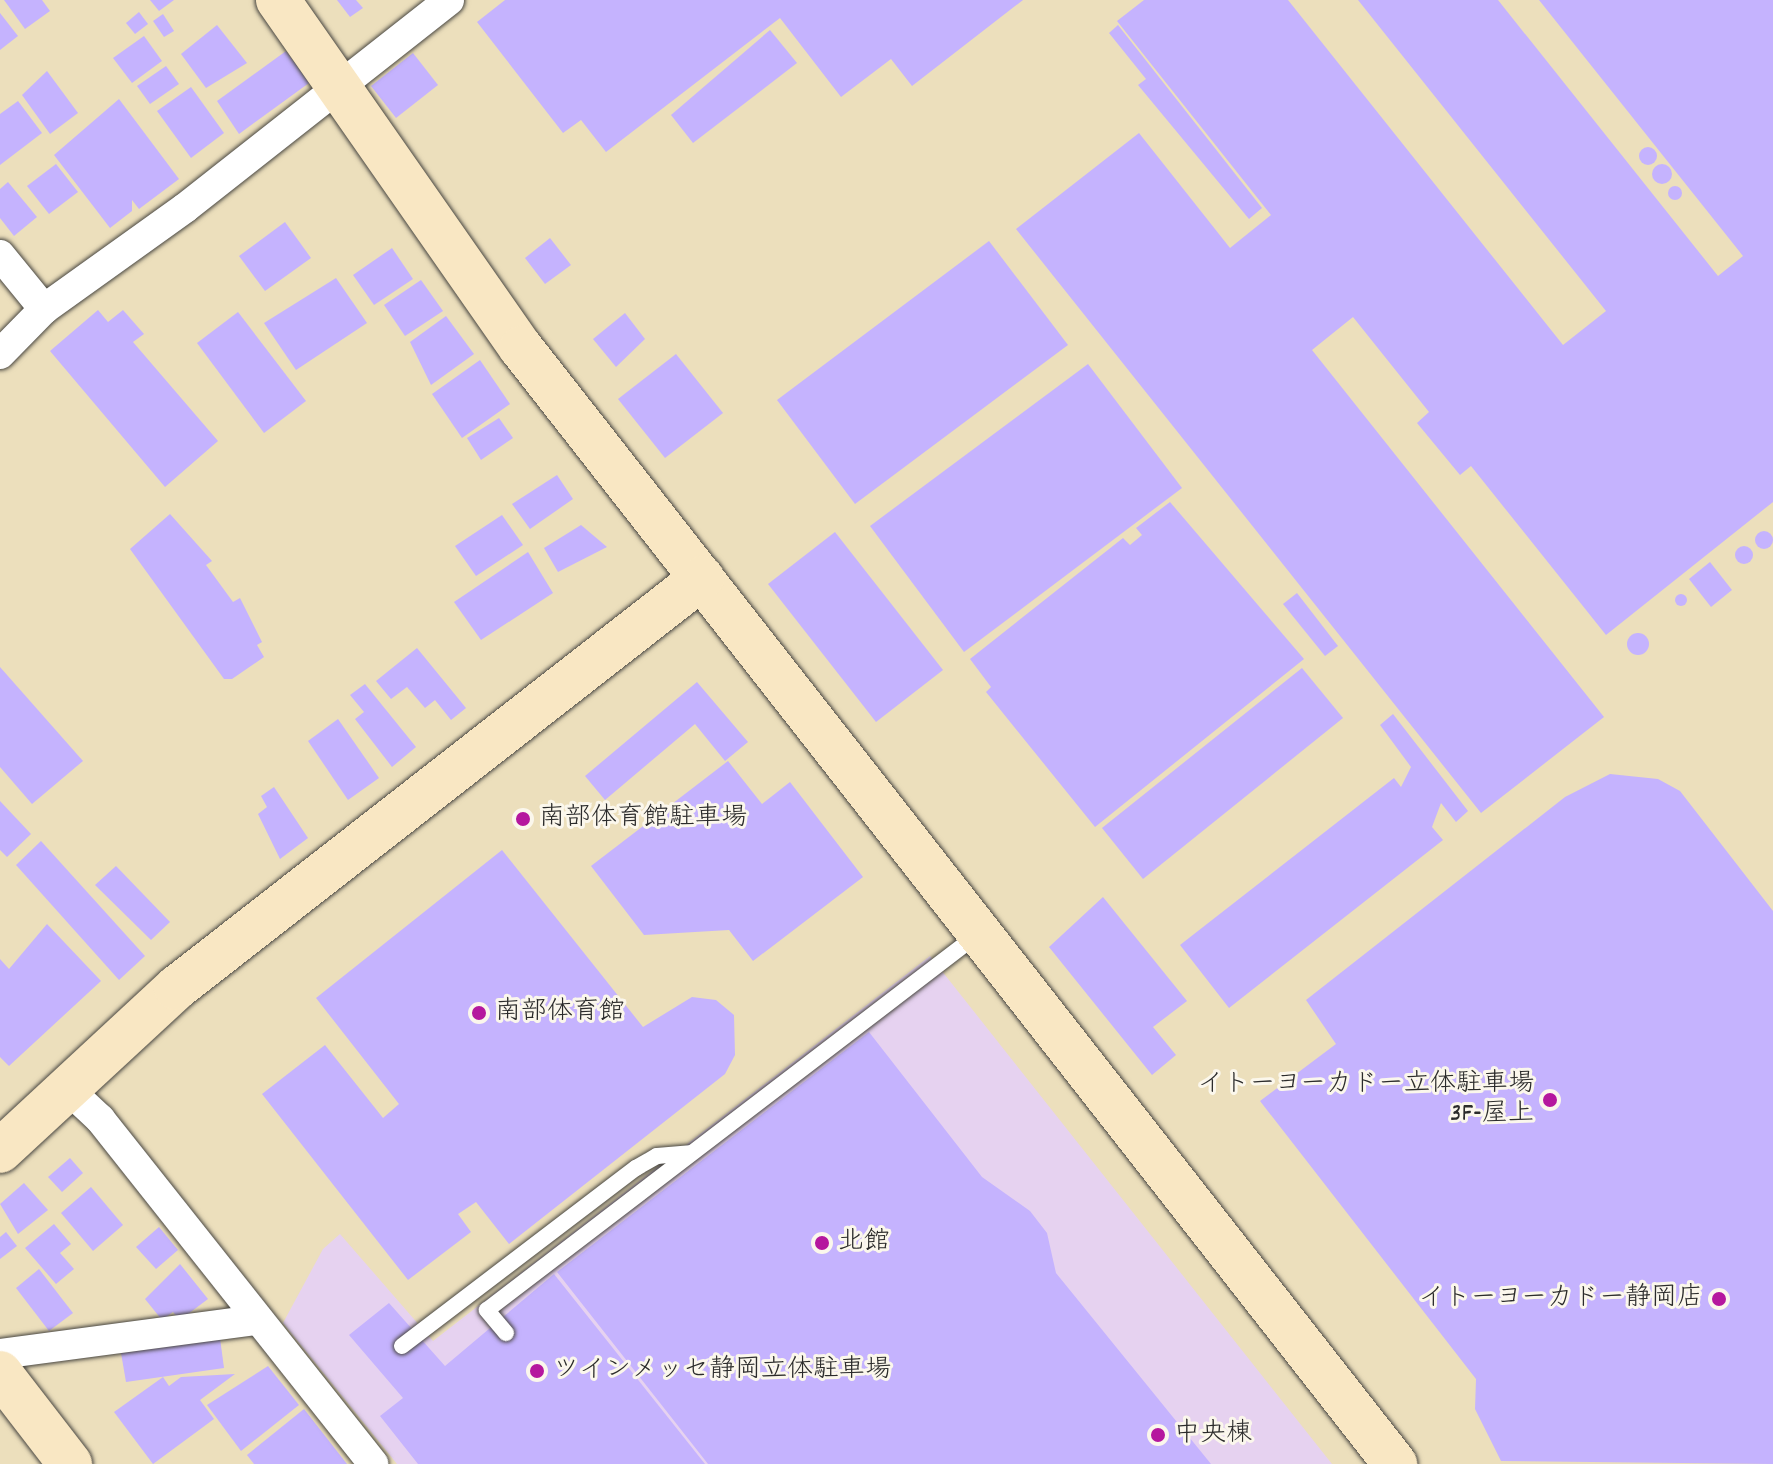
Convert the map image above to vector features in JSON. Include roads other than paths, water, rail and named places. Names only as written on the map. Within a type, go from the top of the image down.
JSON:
[{"type":"street","points":[[278,0],[521,348],[1395,1464]]},
{"type":"street","points":[[0,354],[44,309],[449,0]]},
{"type":"street","points":[[0,255],[44,309]]},
{"type":"street","points":[[0,1151],[176,988],[702,578]]},
{"type":"street","points":[[68,1089],[100,1119],[255,1320],[373,1464]]},
{"type":"street","points":[[0,1354],[255,1320]]},
{"type":"street","points":[[0,1373],[70,1464]]},
{"type":"lane","points":[[501,1327],[487,1310],[981,932]]},
{"type":"lane","points":[[402,1346],[636,1168],[657,1156],[691,1153]]},
{"type":"place","name":"南部体育館駐車場","points":[[523,819]]},
{"type":"place","name":"南部体育館","points":[[479,1013]]},
{"type":"place","name":"イトーヨーカドー立体駐車場 3F-屋上","points":[[1550,1100]]},
{"type":"place","name":"北館","points":[[822,1243]]},
{"type":"place","name":"イトーヨーカドー静岡店","points":[[1719,1299]]},
{"type":"place","name":"ツインメッセ静岡立体駐車場","points":[[537,1371]]},
{"type":"place","name":"中央棟","points":[[1158,1435]]}]
